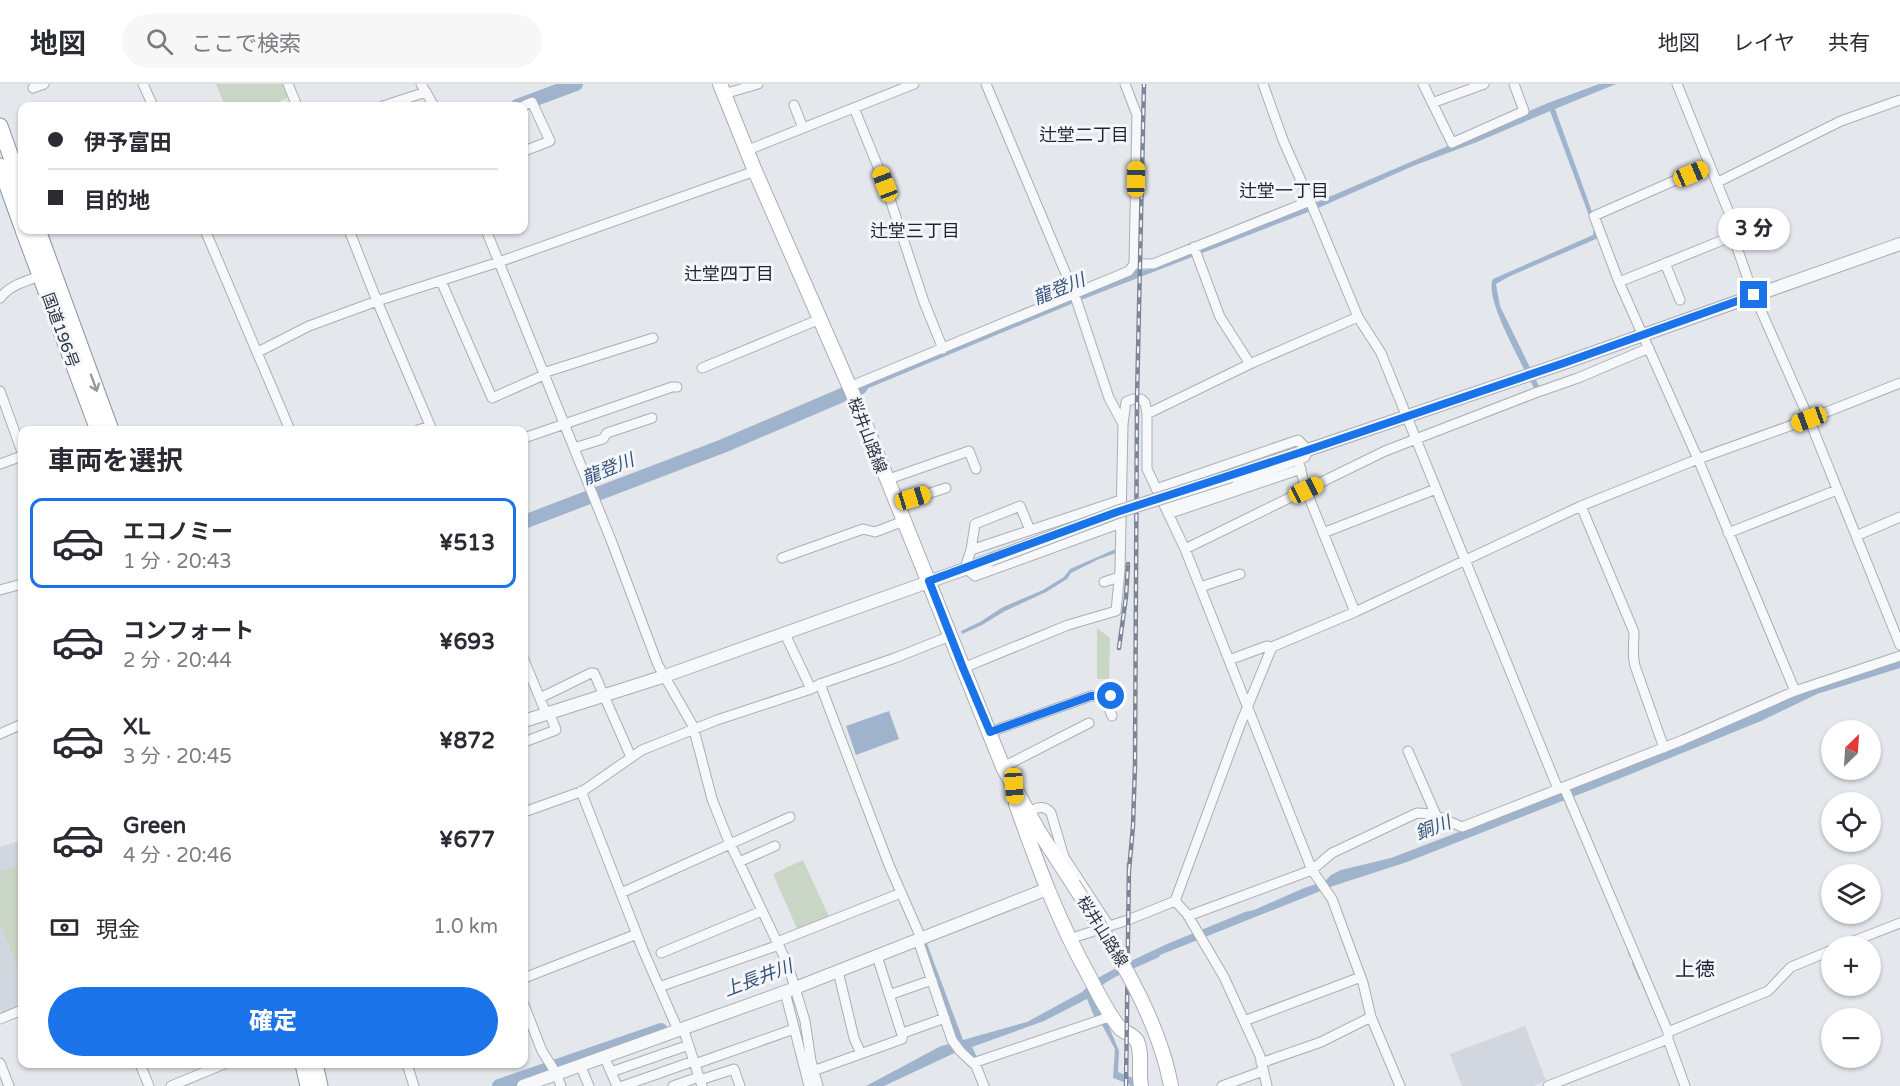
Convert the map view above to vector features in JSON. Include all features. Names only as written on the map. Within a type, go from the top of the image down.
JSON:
[{"type":"highway","points":[[0,126],[18,177]]},
{"type":"highway","name":"国道196号","points":[[0,166],[18,215]]},
{"type":"highway","name":"国道196号","points":[[25,234],[96,426]]},
{"type":"highway","name":"国道196号","points":[[39,234],[110,426]]},
{"type":"highway","points":[[304,1068],[308,1086]]},
{"type":"highway","points":[[316,1068],[320,1086]]},
{"type":"main road","name":"桜井山路線","points":[[722,89],[849,387],[1003,767],[1047,844],[1119,957],[1142,1000],[1164,1058],[1169,1079]]},
{"type":"main road","name":"桜井山路線","points":[[1014,786],[1015,803],[1047,889],[1069,939],[1120,1029],[1136,1038],[1140,1050],[1141,1086]]},
{"type":"street","points":[[33,88],[44,84]]},
{"type":"street","points":[[143,84],[151,102]]},
{"type":"street","points":[[288,84],[295,102]]},
{"type":"street","points":[[722,89],[758,84]]},
{"type":"street","points":[[748,150],[914,84]]},
{"type":"street","points":[[986,84],[1074,293],[1109,398],[1123,424]]},
{"type":"street","points":[[849,387],[1129,271],[1134,264],[1137,115],[1125,84]]},
{"type":"street","points":[[1263,84],[1282,140],[1358,317],[1381,353],[1561,788],[1668,1035],[1685,1086]]},
{"type":"street","points":[[1423,84],[1452,143],[1524,111],[1514,84]]},
{"type":"street","points":[[1432,103],[1484,84]]},
{"type":"street","points":[[1619,282],[1733,236],[1736,230],[1677,84]]},
{"type":"street","points":[[392,102],[424,88],[432,102]]},
{"type":"street","points":[[1718,182],[1841,121],[1900,100]]},
{"type":"street","points":[[528,104],[532,102],[550,141],[528,149]]},
{"type":"street","points":[[794,105],[803,128]]},
{"type":"street","points":[[854,108],[885,184],[924,302],[943,349]]},
{"type":"street","points":[[1710,165],[1594,216],[1619,282],[1698,459],[1795,691]]},
{"type":"street","points":[[258,352],[309,326],[377,301],[441,281],[755,171]]},
{"type":"street","points":[[1134,264],[1153,264],[1310,201]]},
{"type":"street","points":[[207,234],[288,426]]},
{"type":"street","points":[[351,234],[430,426]]},
{"type":"street","points":[[488,234],[658,665],[693,729],[712,799],[730,843],[778,943],[791,990],[805,1021],[810,1078]]},
{"type":"street","points":[[1733,236],[1754,295],[1809,419],[1900,645]]},
{"type":"street","points":[[528,720],[665,676],[990,560],[1117,512],[1231,476],[1564,363],[1900,243]]},
{"type":"street","points":[[1194,248],[1220,317],[1250,364]]},
{"type":"street","points":[[1665,263],[1680,300]]},
{"type":"street","points":[[0,298],[15,285],[40,276]]},
{"type":"street","points":[[441,281],[492,398],[544,374],[653,338]]},
{"type":"street","points":[[1147,414],[1250,364],[1358,317]]},
{"type":"street","points":[[702,368],[820,319]]},
{"type":"street","points":[[1185,549],[1386,451],[1578,378],[1649,348]]},
{"type":"street","points":[[1229,660],[1267,646],[1272,647],[1355,612],[1581,506],[1900,383]]},
{"type":"street","points":[[528,437],[677,387]]},
{"type":"street","points":[[0,391],[18,443]]},
{"type":"street","points":[[963,668],[1068,625],[1116,611],[1123,424],[1126,402],[1141,399],[1145,404],[1147,414],[1147,469],[1185,549],[1312,870],[1332,898],[1361,977],[1371,1017],[1400,1086]]},
{"type":"street","points":[[574,448],[603,439],[607,433],[652,418]]},
{"type":"street","points":[[1156,489],[1298,440],[1308,450]]},
{"type":"street","points":[[1167,510],[1299,464],[1308,450]]},
{"type":"street","points":[[886,480],[969,451],[976,469]]},
{"type":"street","points":[[0,464],[18,456]]},
{"type":"street","points":[[1299,464],[1306,490],[1355,612]]},
{"type":"street","points":[[896,504],[946,488]]},
{"type":"street","points":[[1323,533],[1436,489]]},
{"type":"street","points":[[1728,533],[1837,490]]},
{"type":"street","points":[[971,550],[1120,500]]},
{"type":"street","points":[[965,568],[971,550],[975,524],[1020,506],[1030,530]]},
{"type":"street","points":[[1581,506],[1634,633],[1632,653],[1635,666],[1664,748]]},
{"type":"street","points":[[1856,536],[1900,517]]},
{"type":"street","points":[[782,558],[863,529],[875,532],[904,521]]},
{"type":"street","points":[[965,568],[975,576],[1121,523]]},
{"type":"street","points":[[1200,587],[1240,574]]},
{"type":"street","points":[[1104,582],[1119,576]]},
{"type":"street","points":[[0,590],[18,585]]},
{"type":"street","points":[[785,634],[811,689]]},
{"type":"street","points":[[528,811],[581,791],[642,750],[693,729],[811,689],[950,636]]},
{"type":"street","points":[[1069,939],[1175,901],[1247,706],[1272,647]]},
{"type":"street","points":[[1188,916],[1312,870],[1332,853],[1417,813],[1436,815],[1462,828],[1664,748],[1795,691],[1900,656]]},
{"type":"street","points":[[528,670],[556,730],[528,740]]},
{"type":"street","points":[[540,698],[591,673],[594,674],[631,757]]},
{"type":"street","points":[[820,684],[919,939],[952,1040],[960,1052],[976,1066],[984,1086]]},
{"type":"street","points":[[990,732],[1091,696],[1109,693],[1112,716]]},
{"type":"street","points":[[1003,767],[1089,723]]},
{"type":"street","points":[[0,734],[18,726]]},
{"type":"street","points":[[1407,750],[1436,815]]},
{"type":"street","points":[[581,791],[637,934],[659,987],[689,1045],[701,1081]]},
{"type":"street","points":[[1028,812],[1042,807],[1051,813],[1064,857],[1109,926]]},
{"type":"street","points":[[621,893],[790,817]]},
{"type":"street","points":[[739,862],[775,846]]},
{"type":"street","points":[[523,1086],[791,990],[1047,889]]},
{"type":"street","points":[[659,987],[778,943],[901,893]]},
{"type":"street","points":[[1175,901],[1188,916],[1224,977],[1260,1056],[1267,1086]]},
{"type":"street","points":[[661,953],[762,911]]},
{"type":"street","points":[[1867,936],[1900,923]]},
{"type":"street","points":[[528,976],[637,934]]},
{"type":"street","points":[[1549,1086],[1768,991],[1791,967],[1821,955]]},
{"type":"street","points":[[877,956],[902,1035]]},
{"type":"street","points":[[838,971],[854,1038],[861,1054]]},
{"type":"street","points":[[1244,1021],[1361,977]]},
{"type":"street","points":[[890,994],[932,980]]},
{"type":"street","points":[[791,990],[794,1029],[810,1078],[818,1086]]},
{"type":"street","points":[[0,1019],[18,1012]]},
{"type":"street","points":[[528,1015],[542,1051],[556,1073],[561,1086]]},
{"type":"street","points":[[973,1063],[1112,1016]]},
{"type":"street","points":[[1222,1086],[1371,1017]]},
{"type":"street","points":[[810,1078],[861,1054],[902,1039],[903,1033],[945,1018]]},
{"type":"street","points":[[623,1086],[794,1029]]},
{"type":"street","points":[[611,1072],[689,1045]]},
{"type":"street","points":[[604,1056],[617,1086]]},
{"type":"street","points":[[0,1063],[9,1086]]},
{"type":"street","points":[[580,1065],[589,1086]]},
{"type":"street","points":[[142,1068],[149,1086]]},
{"type":"street","points":[[171,1086],[214,1068]]},
{"type":"street","points":[[408,1068],[414,1086]]},
{"type":"street","points":[[673,1086],[701,1081],[734,1069],[740,1086]]},
{"type":"shaded area","points":[[18,841],[18,1008],[2,1015],[0,1009],[0,847]]},
{"type":"shaded area","points":[[1525,1026],[1546,1081],[1534,1086],[1462,1086],[1450,1054]]},
{"type":"green space","points":[[216,84],[284,84],[290,97],[277,102],[223,102]]},
{"type":"green space","points":[[1097,628],[1110,638],[1109,679],[1097,679]]},
{"type":"green space","points":[[803,860],[830,919],[798,931],[773,874]]},
{"type":"green space","points":[[18,865],[18,968],[0,923],[0,872]]},
{"type":"water","points":[[1599,84],[1616,84],[1555,109],[1600,234],[1596,239],[1496,284],[1500,306],[1540,388],[1535,390],[1515,351],[1499,317],[1492,288],[1493,279],[1593,235],[1594,229],[1550,111],[1413,166],[1316,209],[1081,300],[859,392],[856,386],[1136,270],[1146,270],[1301,209],[1548,103]]},
{"type":"water","points":[[1118,548],[1119,552],[1071,573],[1067,579],[1046,592],[962,634],[961,631],[1003,607],[1043,590],[1064,577],[1070,569]]},
{"type":"water","points":[[1900,659],[1900,668],[1817,694],[1761,721],[1621,778],[1407,862],[1333,886],[1160,955],[1111,979],[1092,997],[1099,1011],[1104,1015],[1119,1051],[1118,1072],[1133,1078],[1134,1086],[1113,1078],[1115,1049],[1102,1025],[1094,1016],[1087,999],[1044,1021],[972,1047],[978,1059],[974,1061],[963,1049],[884,1086],[866,1086],[941,1046],[958,1042],[922,945],[926,941],[963,1040],[1027,1022],[1082,992],[1094,980],[1118,967],[1167,944],[1325,881],[1341,870],[1391,858],[1621,770],[1786,699]]},
{"type":"water","points":[[889,711],[899,739],[856,755],[846,726]]},
{"type":"waterway","points":[[528,102],[576,84]]},
{"type":"waterway","name":"龍登川","points":[[528,520],[723,446],[861,387]]},
{"type":"waterway","points":[[1628,948],[1630,956]]},
{"type":"waterway","points":[[1633,963],[1640,979]]},
{"type":"waterway","points":[[1643,985],[1648,996]]},
{"type":"waterway","name":"上長井川","points":[[499,1086],[661,1030]]},
{"type":"railway","points":[[1129,871],[1135,765],[1137,398],[1144,84]]},
{"type":"railway","points":[[1119,648],[1128,564]]},
{"type":"railway","points":[[1126,1086],[1129,864]]},
{"type":"district","name":"辻堂二丁目","points":[[1084,135]]},
{"type":"district","name":"辻堂一丁目","points":[[1284,191]]},
{"type":"district","name":"辻堂三丁目","points":[[915,231]]},
{"type":"district","name":"辻堂四丁目","points":[[729,274]]},
{"type":"district","name":"上徳","points":[[1695,969]]},
{"type":"route","points":[[1111,696],[1091,696],[990,732],[929,581],[1117,512],[1168,497],[1564,363],[1754,295]]},
{"type":"water label","name":"銅川","points":[[1433,828]]}]
